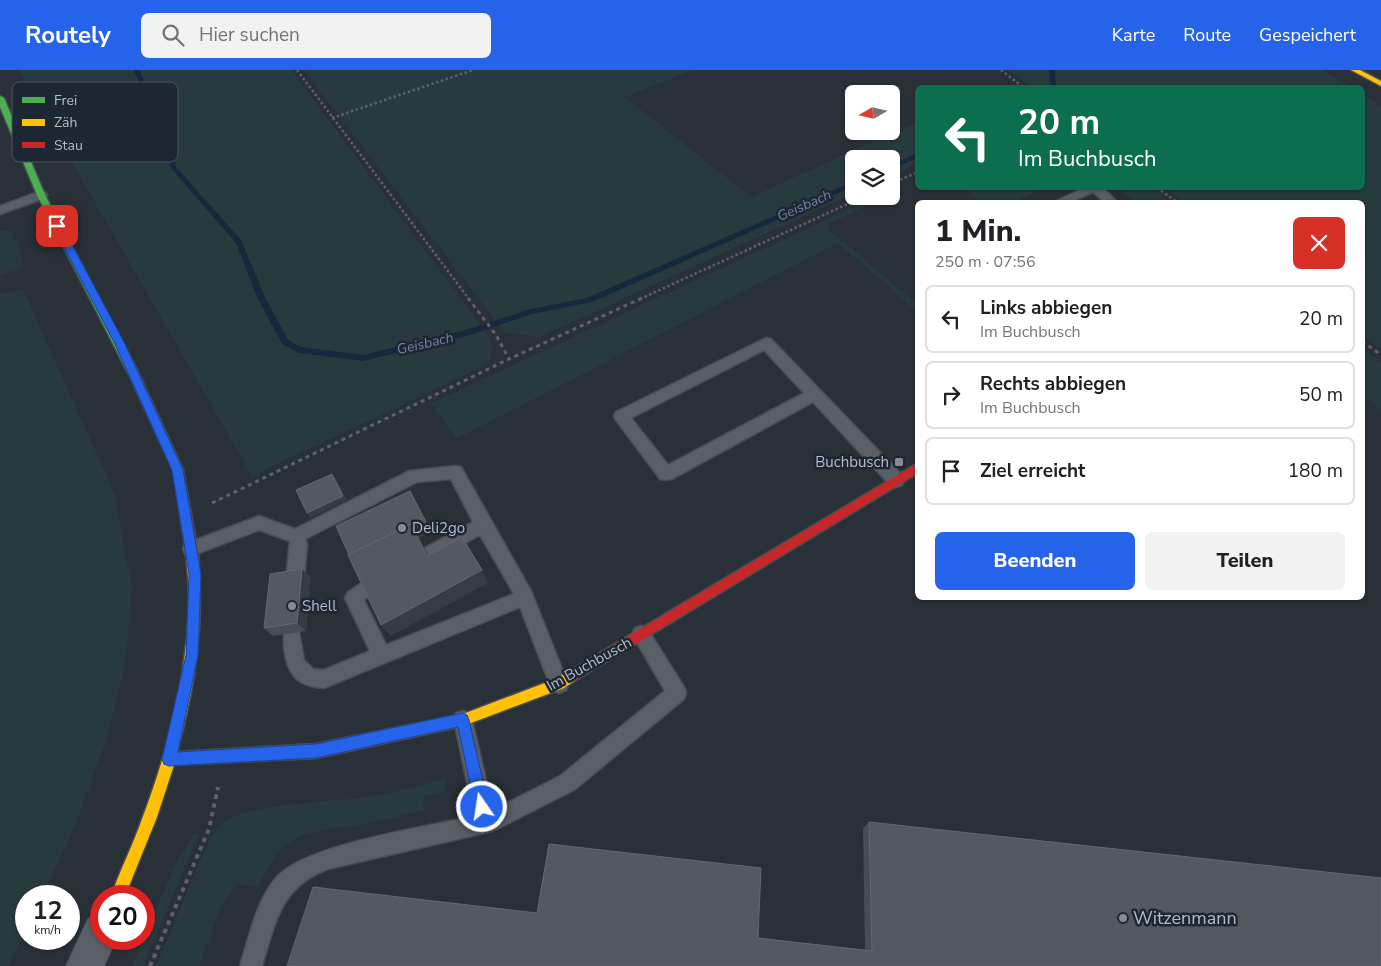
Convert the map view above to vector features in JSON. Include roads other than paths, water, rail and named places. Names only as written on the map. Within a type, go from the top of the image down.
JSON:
[{"type":"main road","points":[[1355,70],[1381,84]]},
{"type":"main road","points":[[0,98],[12,126]]},
{"type":"main road","points":[[27,162],[41,195],[119,342],[178,470],[195,574],[192,655],[169,759],[135,859],[123,885]]},
{"type":"main road","name":"Im Buchbusch","points":[[169,759],[316,751],[463,720],[559,684],[911,472]]},
{"type":"street","points":[[85,966],[93,950]]},
{"type":"lane","points":[[1065,200],[1090,190]]},
{"type":"lane","points":[[1097,190],[1109,200]]},
{"type":"lane","points":[[0,210],[41,195]]},
{"type":"lane","points":[[815,394],[666,474],[621,416],[766,343],[815,394],[911,472]]},
{"type":"lane","points":[[191,549],[259,523],[296,536],[416,476],[455,472],[525,598],[559,684]]},
{"type":"lane","points":[[427,555],[483,525]]},
{"type":"lane","points":[[295,580],[299,544],[296,536]]},
{"type":"lane","points":[[368,587],[354,598],[381,655]]},
{"type":"lane","points":[[292,633],[295,664],[309,678],[324,678],[525,598]]},
{"type":"lane","points":[[251,966],[264,925],[282,887],[306,867],[328,859],[486,824],[567,783],[677,693],[641,634]]},
{"type":"lane","points":[[463,720],[486,824]]},
{"type":"waterway","name":"Geisbach","points":[[136,70],[142,82]]},
{"type":"waterway","points":[[1052,70],[1053,85]]},
{"type":"waterway","name":"Geisbach","points":[[900,163],[915,156]]},
{"type":"waterway","name":"Geisbach","points":[[172,162],[173,167],[239,242],[261,297],[285,342],[299,350],[363,358],[467,333],[531,312],[589,300],[845,187]]},
{"type":"place","name":"Buchbusch","points":[[899,462]]},
{"type":"place","name":"Deli2go","points":[[402,528]]},
{"type":"place","name":"Shell","points":[[292,606]]},
{"type":"place","name":"Witzenmann","points":[[1123,918]]}]
